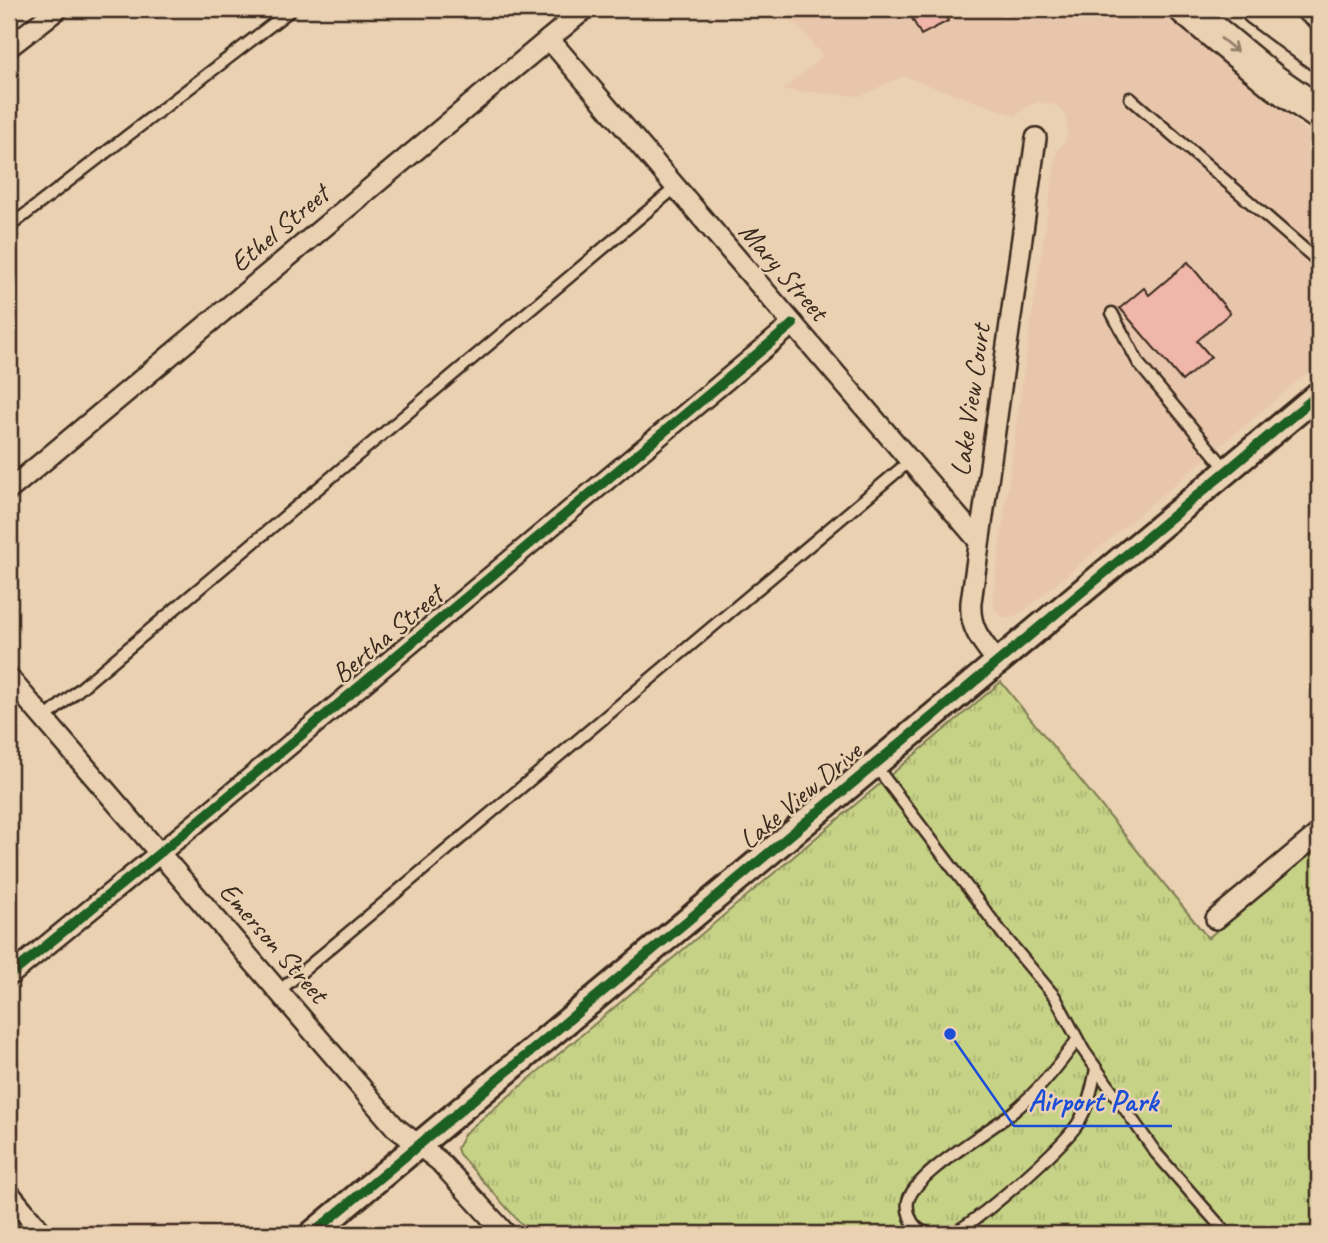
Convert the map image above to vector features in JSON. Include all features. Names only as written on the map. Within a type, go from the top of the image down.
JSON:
[{"type":"main road","points":[[1186,9],[1273,81],[1319,113]]},
{"type":"main road","points":[[1256,9],[1319,55]]},
{"type":"main road","points":[[1273,81],[1319,132]]},
{"type":"street","points":[[9,47],[58,9]]},
{"type":"street","name":"Ethel Street","points":[[9,490],[585,9]]},
{"type":"street","name":"Mary Street","points":[[549,38],[978,540]]},
{"type":"street","name":"Lake View Court","points":[[998,661],[975,632],[970,617],[978,540],[1036,138]]},
{"type":"street","name":"Bertha Street","points":[[9,976],[793,324]]},
{"type":"street","name":"Lake View Drive","points":[[312,1234],[1319,394]]},
{"type":"street","name":"Emerson Street","points":[[9,678],[395,1126],[452,1175],[506,1234]]},
{"type":"street","points":[[1216,919],[1319,833]]},
{"type":"street","points":[[9,1192],[43,1234]]},
{"type":"lane","points":[[9,227],[292,9]]},
{"type":"lane","points":[[1130,99],[1319,262]]},
{"type":"lane","points":[[44,719],[676,188]]},
{"type":"lane","points":[[1112,313],[1139,363],[1227,470]]},
{"type":"lane","points":[[279,991],[911,460]]},
{"type":"lane","points":[[874,763],[1005,937],[1055,997],[1077,1040],[1156,1153],[1227,1234]]},
{"type":"lane","points":[[929,1234],[912,1223],[907,1210],[908,1200],[914,1189],[930,1172],[1013,1112],[1046,1082],[1077,1040]]},
{"type":"lane","points":[[951,1234],[980,1215],[1052,1153],[1076,1127],[1086,1108],[1096,1069]]},
{"type":"shaded area","points":[[783,9],[1164,9],[1319,142],[1319,363],[1024,611],[1011,618],[1001,616],[995,610],[993,596],[1056,156],[1068,132],[1065,114],[1056,105],[1038,102],[1027,106],[1016,116],[903,76],[861,96],[783,90],[823,56]]},
{"type":"green space","points":[[1001,682],[1208,938],[1319,845],[1319,1234],[530,1234],[459,1154],[457,1148],[465,1133]]},
{"type":"building","points":[[907,9],[960,9],[946,16],[948,21],[921,35]]},
{"type":"building","points":[[1188,262],[1230,313],[1197,341],[1211,357],[1182,381],[1120,308],[1144,288],[1149,295]]},
{"type":"cycle path","points":[[9,976],[793,324]]},
{"type":"cycle path","points":[[312,1234],[1319,394]]},
{"type":"place","name":"Airport Park","points":[[950,1034]]}]
